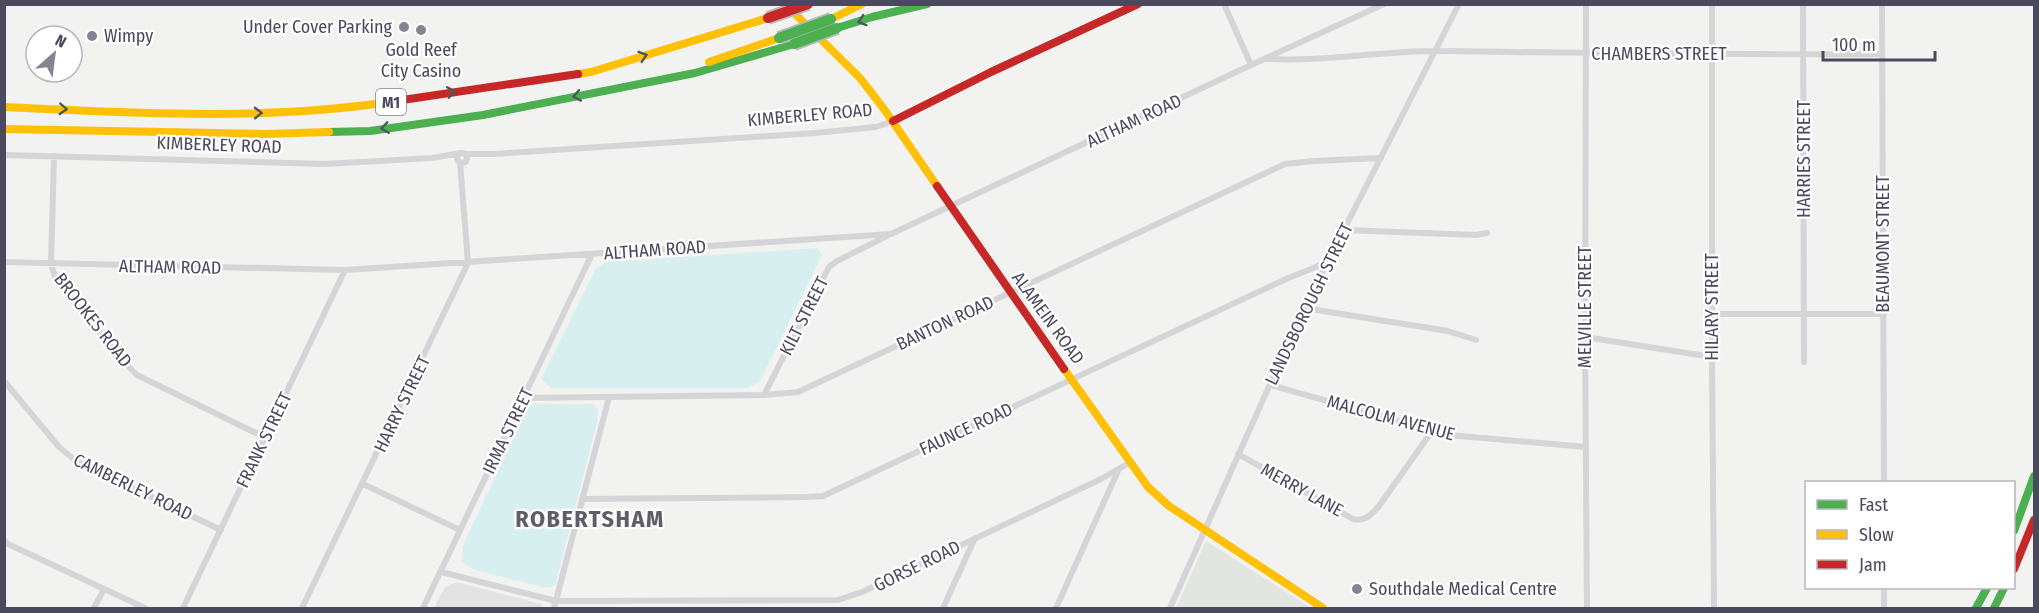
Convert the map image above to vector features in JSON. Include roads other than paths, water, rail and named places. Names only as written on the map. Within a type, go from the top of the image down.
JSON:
[{"type":"main road","name":"ALAMEIN ROAD","points":[[785,4],[860,78],[893,121],[1129,463],[1156,496],[1323,609]]},
{"type":"main road","name":"M1","points":[[4,107],[174,113],[264,113],[345,109],[591,72],[808,4]]},
{"type":"main road","name":"M1","points":[[4,129],[265,134],[370,130],[483,115],[655,81],[779,38],[834,24],[862,4]]},
{"type":"main road","points":[[655,81],[695,73],[794,44],[834,24],[927,4]]},
{"type":"main road","name":"KIMBERLEY ROAD","points":[[893,121],[1138,4]]},
{"type":"main road","points":[[2015,526],[2034,476]]},
{"type":"main road","points":[[2015,564],[2034,520]]},
{"type":"main road","points":[[1976,609],[1986,589]]},
{"type":"main road","points":[[1994,609],[2004,589]]},
{"type":"street","points":[[1224,4],[1251,65]]},
{"type":"street","name":"ALTHAM ROAD","points":[[4,262],[345,270],[468,264],[891,234],[1384,4]]},
{"type":"street","name":"LANDSBOROUGH STREET","points":[[1170,609],[1304,308],[1459,4]]},
{"type":"street","name":"MELVILLE STREET","points":[[1586,4],[1587,609]]},
{"type":"street","name":"HILARY STREET","points":[[1712,4],[1714,609]]},
{"type":"street","name":"HARRIES STREET","points":[[1803,4],[1804,362]]},
{"type":"street","name":"BEAUMONT STREET","points":[[1882,4],[1884,481]]},
{"type":"street","name":"ALTHAM ROAD","points":[[1268,59],[1304,60],[1436,51]]},
{"type":"street","name":"CHAMBERS STREET","points":[[1436,51],[1586,54],[1882,54]]},
{"type":"street","name":"KIMBERLEY ROAD","points":[[4,155],[325,164],[432,158],[463,159],[494,154],[815,133],[876,127],[893,121]]},
{"type":"street","name":"BROOKES ROAD","points":[[54,156],[51,264],[56,280],[131,370],[170,392],[266,438]]},
{"type":"street","name":"BANTON ROAD","points":[[524,398],[788,394],[808,388],[1286,164],[1314,160],[1381,158]]},
{"type":"street","name":"HARRY STREET","points":[[302,609],[468,264],[463,159]]},
{"type":"street","points":[[1345,230],[1476,236],[1488,233]]},
{"type":"street","name":"KILT STREET","points":[[764,395],[829,267],[891,234]]},
{"type":"street","name":"IRMA STREET","points":[[423,609],[592,254]]},
{"type":"street","name":"FAUNCE ROAD","points":[[582,499],[823,496],[1295,275],[1328,262]]},
{"type":"street","name":"FRANK STREET","points":[[183,609],[345,270]]},
{"type":"street","points":[[1304,308],[1448,331],[1476,340]]},
{"type":"street","points":[[1712,314],[1884,314]]},
{"type":"street","points":[[1585,337],[1712,357]]},
{"type":"street","name":"CAMBERLEY ROAD","points":[[4,381],[59,447],[76,461],[220,530]]},
{"type":"street","name":"MALCOLM AVENUE","points":[[1270,384],[1432,431],[1474,438],[1586,447]]},
{"type":"street","points":[[554,609],[609,397]]},
{"type":"street","name":"MERRY LANE","points":[[1238,454],[1353,519],[1362,519],[1370,516],[1378,506],[1432,431]]},
{"type":"street","name":"GORSE ROAD","points":[[441,572],[556,601],[838,600],[862,592],[1118,471],[1129,463]]},
{"type":"street","points":[[1056,609],[1118,471]]},
{"type":"street","points":[[363,484],[460,530]]},
{"type":"street","points":[[943,609],[975,538]]},
{"type":"street","points":[[4,552],[6,542],[145,609]]},
{"type":"street","points":[[94,609],[104,589]]},
{"type":"street","points":[[1884,589],[1884,609]]},
{"type":"place","name":"Under Cover Parking","points":[[404,27]]},
{"type":"place","name":"Gold Reef City Casino","points":[[421,30]]},
{"type":"place","name":"Wimpy","points":[[92,36]]},
{"type":"place","name":"Southdale Medical Centre","points":[[1357,589]]},
{"type":"district","name":"ROBERTSHAM","points":[[590,519]]}]
